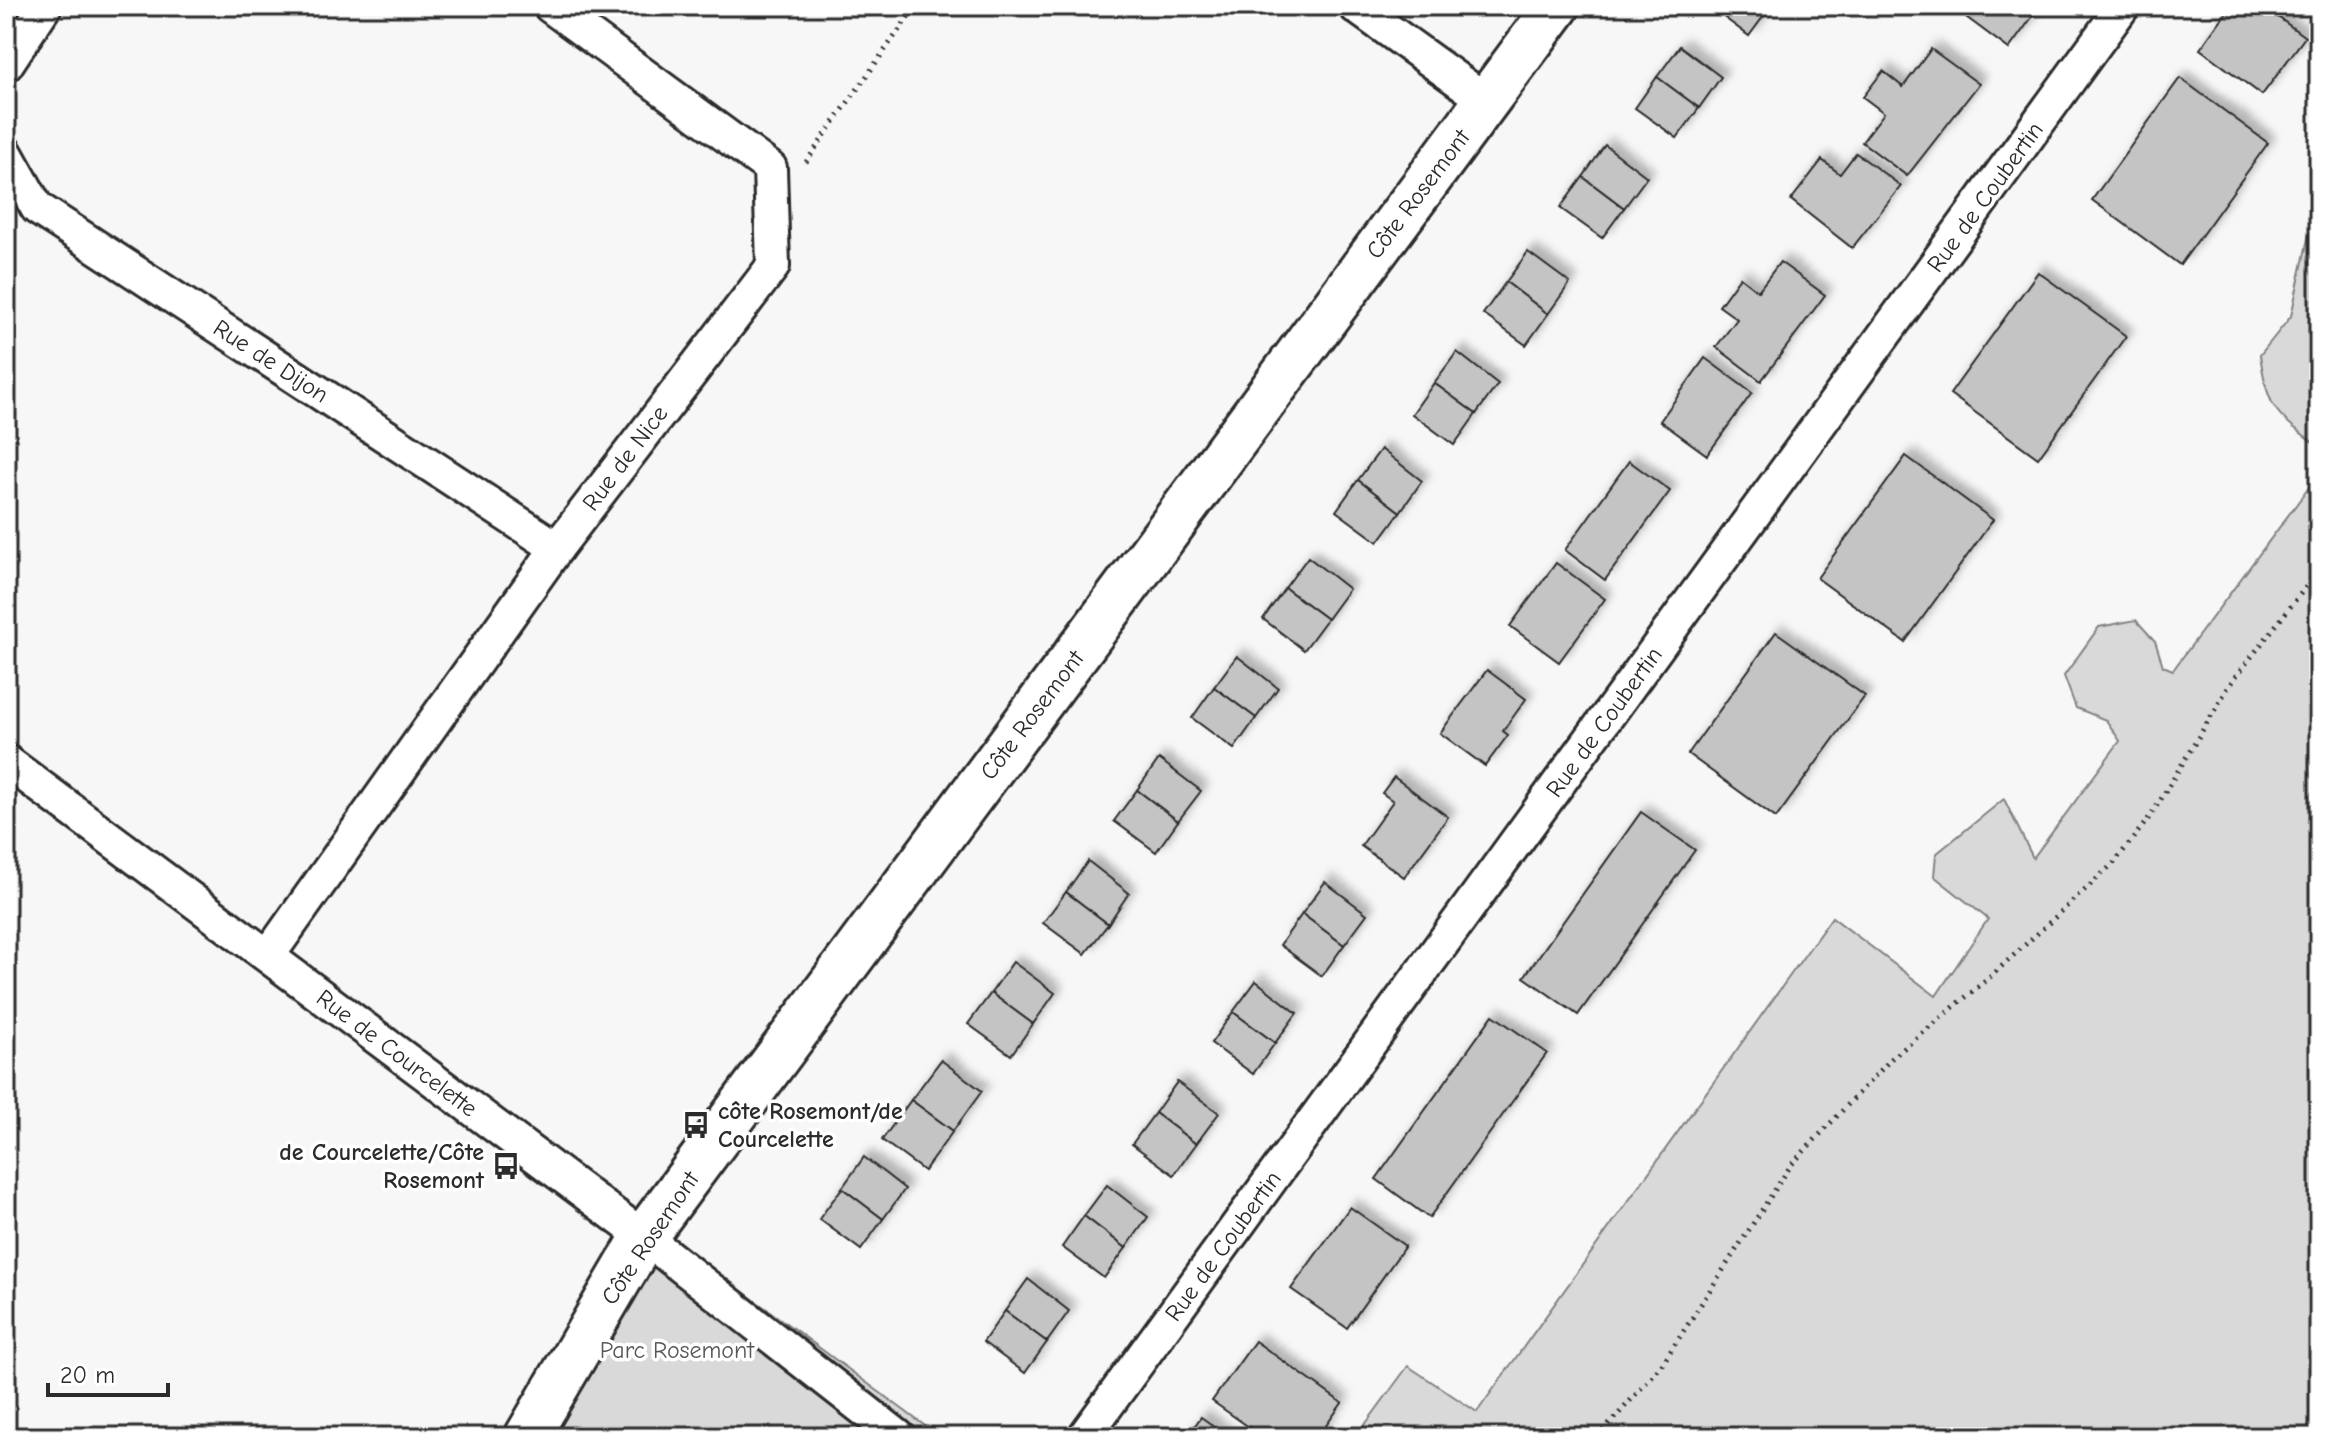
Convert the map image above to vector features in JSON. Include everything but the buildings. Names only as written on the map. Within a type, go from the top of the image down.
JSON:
[{"type":"street","points":[[6,65],[45,6]]},
{"type":"street","name":"Rue de Nice","points":[[268,956],[557,548],[773,266],[770,168],[550,6]]},
{"type":"street","points":[[1355,6],[1487,101]]},
{"type":"street","name":"Côte Rosemont","points":[[527,1437],[644,1237],[1557,6]]},
{"type":"street","name":"Rue de Coubertin","points":[[1084,1437],[2123,6]]},
{"type":"street","name":"Rue de Dijon","points":[[6,153],[37,208],[557,548]]},
{"type":"street","name":"Rue de Courcelette","points":[[6,761],[644,1237],[899,1437]]},
{"type":"path","points":[[771,212],[916,6]]},
{"type":"path","points":[[1598,1437],[1661,1366],[1791,1165],[1892,1058],[1990,977],[2114,863],[2152,814],[2231,683],[2319,570]]},
{"type":"green space","points":[[2319,228],[2319,447],[2276,409],[2267,388],[2260,355],[2291,316],[2309,234]]},
{"type":"green space","points":[[2319,474],[2319,1437],[1356,1437],[1408,1366],[1477,1412],[1832,917],[1936,996],[1988,919],[1934,876],[1936,854],[2004,799],[2033,858],[2120,741],[2106,720],[2076,708],[2064,676],[2099,627],[2136,620],[2155,641],[2163,666],[2173,670]]},
{"type":"green space","name":"Parc Rosemont","points":[[653,1225],[940,1437],[521,1437]]},
{"type":"place","name":"côte Rosemont/de Courcelette","points":[[696,1125]]},
{"type":"place","name":"de Courcelette/Côte Rosemont","points":[[506,1166]]}]
